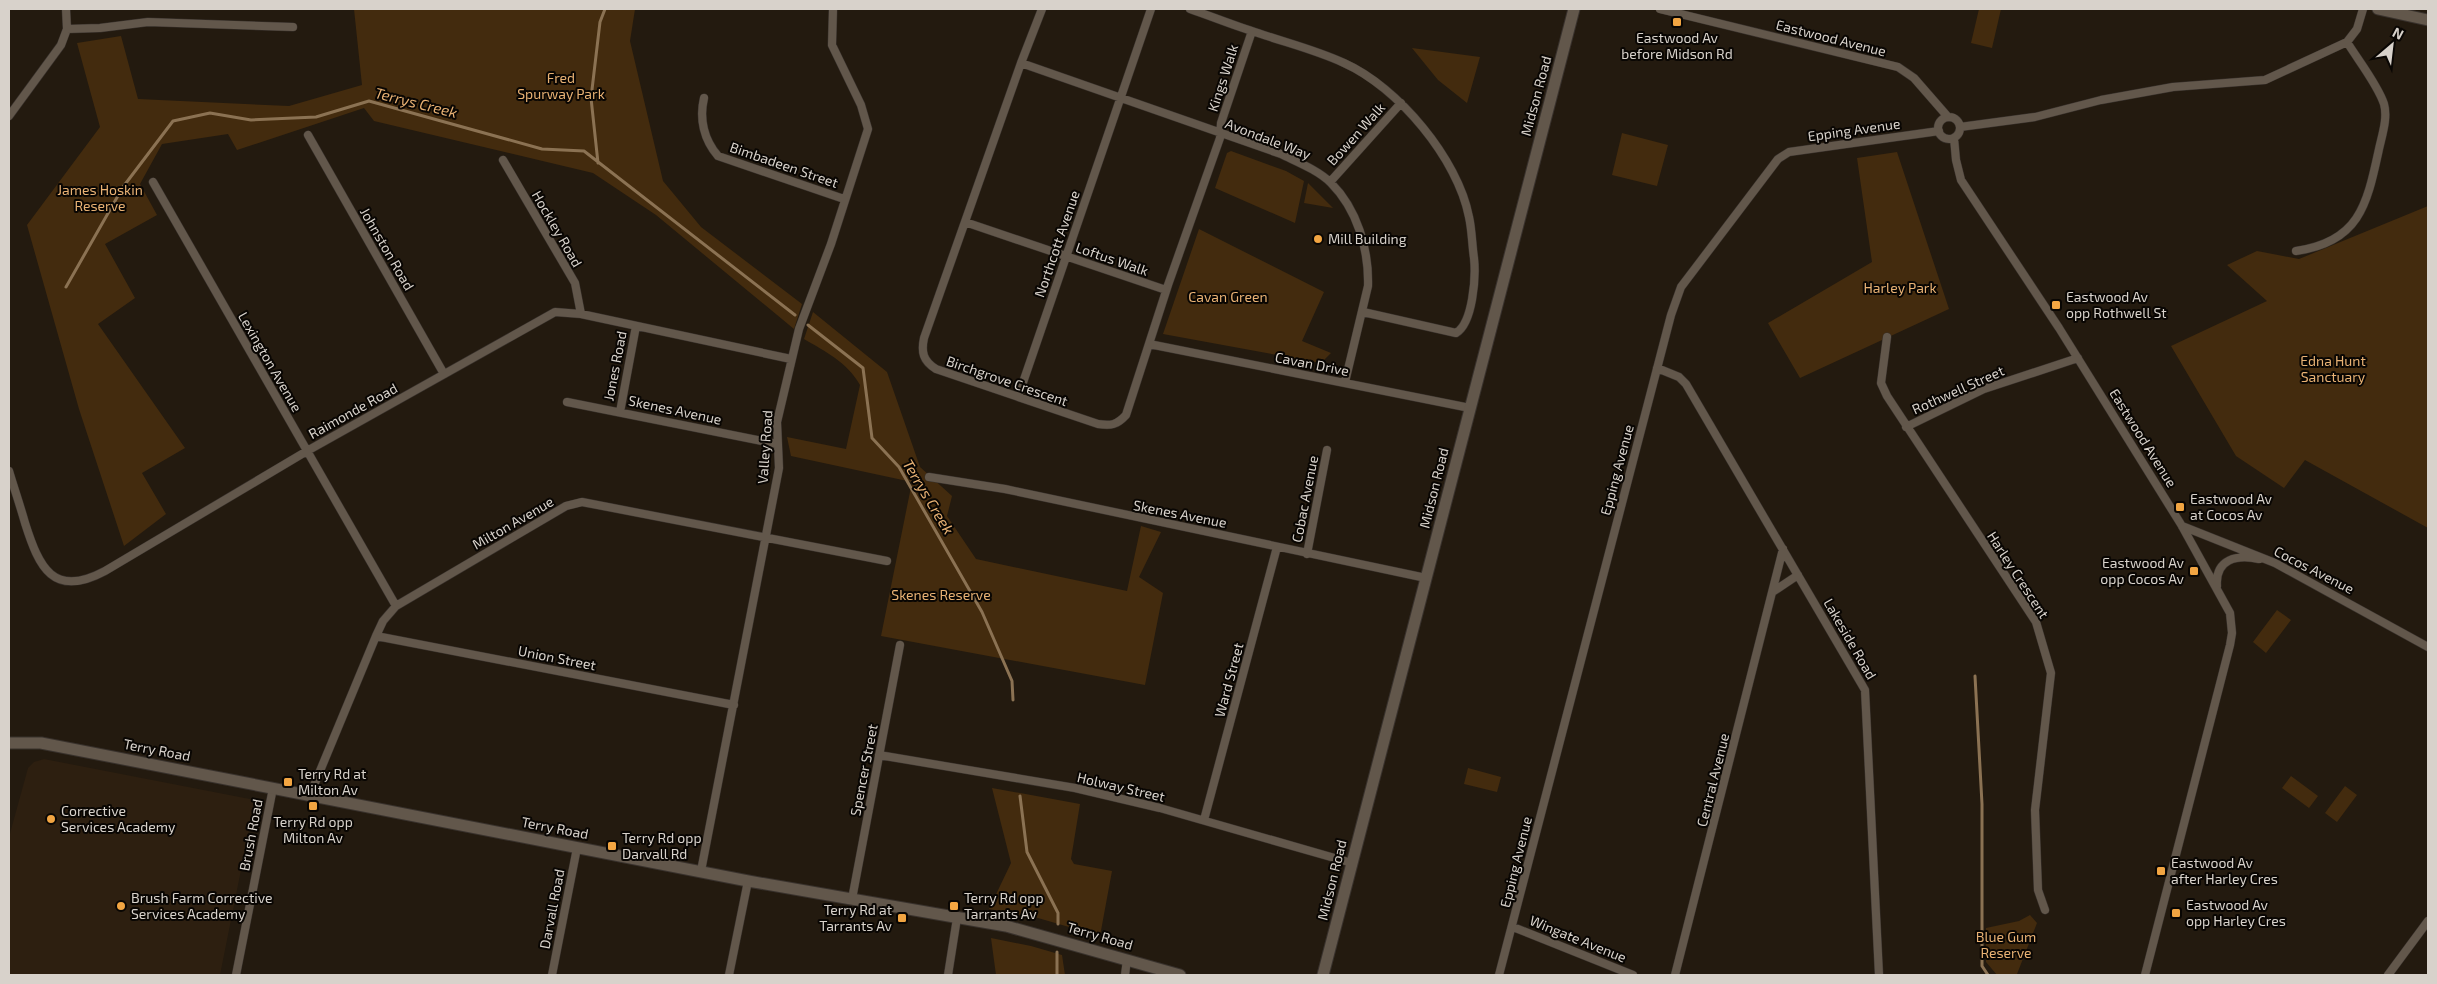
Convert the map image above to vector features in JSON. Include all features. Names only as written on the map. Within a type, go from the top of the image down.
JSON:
[{"type":"street","points":[[9,116],[60,45],[67,30],[66,9]]},
{"type":"street","name":"Valley Road","points":[[701,871],[779,468],[777,422],[791,359],[802,316],[831,244],[868,129],[861,105],[832,45],[833,9]]},
{"type":"street","name":"Birchgrove Crescent","points":[[1042,9],[1021,63],[924,338],[922,351],[927,364],[936,369],[1085,421],[1111,426],[1119,422],[1126,415],[1166,290],[1220,133]]},
{"type":"street","name":"Northcott Avenue","points":[[1018,397],[1151,9]]},
{"type":"street","points":[[1190,9],[1346,63],[1374,81],[1402,103],[1432,138],[1458,183],[1469,216],[1474,266],[1473,292],[1466,324],[1456,333],[1363,312]]},
{"type":"street","name":"Midson Road","points":[[1323,975],[1574,9]]},
{"type":"street","name":"Eastwood Avenue","points":[[1660,9],[1898,68],[1914,78],[1948,117]]},
{"type":"street","points":[[1960,127],[2035,117],[2101,100],[2173,87],[2265,80],[2347,42],[2357,29],[2364,9]]},
{"type":"street","points":[[2378,9],[2428,20]]},
{"type":"street","points":[[67,30],[148,22],[293,27]]},
{"type":"street","name":"Kings Walk","points":[[1220,133],[1221,123],[1252,31]]},
{"type":"street","points":[[2296,251],[2316,248],[2332,242],[2347,231],[2366,204],[2371,186],[2386,112],[2382,98],[2347,42]]},
{"type":"street","name":"Avondale Way","points":[[1021,63],[1299,162],[1330,182],[1350,209],[1365,247],[1368,286],[1345,382]]},
{"type":"street","name":"Bimbadeen Street","points":[[704,98],[701,110],[704,133],[709,145],[718,156],[844,200]]},
{"type":"street","name":"Bowen Walk","points":[[1330,182],[1402,103]]},
{"type":"street","points":[[1948,117],[1957,121],[1960,127],[1959,133],[1954,138],[1945,138],[1939,131],[1940,124],[1948,117]]},
{"type":"street","name":"Epping Avenue","points":[[1499,975],[1657,368],[1673,308],[1682,287],[1778,159],[1789,152],[1939,131]]},
{"type":"street","name":"Johnston Road","points":[[308,136],[444,374]]},
{"type":"street","name":"Eastwood Avenue","points":[[1954,138],[1956,160],[1961,180],[2078,358],[2182,526],[2230,613],[2232,633],[2145,975]]},
{"type":"street","name":"Hockley Road","points":[[503,160],[575,283],[581,314]]},
{"type":"street","name":"Lexington Avenue","points":[[153,182],[396,606]]},
{"type":"street","name":"Loftus Walk","points":[[965,222],[1166,290]]},
{"type":"street","name":"Raimonde Road","points":[[9,471],[11,485],[35,555],[45,570],[61,580],[76,582],[89,579],[105,571],[307,451],[555,312],[581,314],[791,359]]},
{"type":"street","name":"Jones Road","points":[[620,412],[636,326]]},
{"type":"street","name":"Harley Crescent","points":[[1887,337],[1881,382],[1906,427],[2036,622],[2048,662],[2050,685],[2035,810],[2038,890],[2045,910]]},
{"type":"street","name":"Cavan Drive","points":[[1150,344],[1470,408]]},
{"type":"street","name":"Rothwell Street","points":[[1906,427],[1984,389],[2078,358]]},
{"type":"street","name":"Lakeside Road","points":[[1657,368],[1679,377],[1686,384],[1865,690],[1879,975]]},
{"type":"street","name":"Skenes Avenue","points":[[568,402],[778,444]]},
{"type":"street","name":"Cobac Avenue","points":[[1307,554],[1327,450]]},
{"type":"street","name":"Skenes Avenue","points":[[929,477],[1005,489],[1426,578]]},
{"type":"street","name":"Milton Avenue","points":[[310,795],[376,636],[383,621],[396,606],[566,506],[582,502],[888,560]]},
{"type":"street","name":"Cocos Avenue","points":[[2182,526],[2275,563],[2428,647]]},
{"type":"street","name":"Ward Street","points":[[1204,820],[1277,547]]},
{"type":"street","name":"Central Avenue","points":[[1676,975],[1774,591],[1783,549]]},
{"type":"street","points":[[2219,593],[2217,577],[2220,570],[2231,559],[2245,556],[2275,563]]},
{"type":"street","points":[[1774,591],[1798,575]]},
{"type":"street","name":"Union Street","points":[[376,636],[734,705]]},
{"type":"street","name":"Spencer Street","points":[[852,899],[900,645]]},
{"type":"street","name":"Terry Road","points":[[9,743],[41,743],[748,881],[1028,931],[1180,975]]},
{"type":"street","name":"Holway Street","points":[[879,755],[1075,788],[1204,820],[1352,863]]},
{"type":"street","name":"Brush Road","points":[[236,975],[273,788]]},
{"type":"street","name":"Darvall Road","points":[[552,975],[577,848]]},
{"type":"street","points":[[729,975],[748,881]]},
{"type":"street","points":[[948,975],[957,918]]},
{"type":"street","points":[[2388,975],[2428,921]]},
{"type":"street","name":"Wingate Avenue","points":[[1513,927],[1634,975]]},
{"type":"street","points":[[1125,975],[1128,959]]},
{"type":"shaded area","name":"Brush Farm Corrective Services Academy","points":[[44,759],[255,800],[220,975],[9,975],[9,837],[28,768],[34,762]]},
{"type":"green space","points":[[354,9],[635,9],[630,41],[663,181],[701,227],[802,304],[794,329],[656,215],[593,173],[374,121],[364,108],[237,150],[228,134],[162,144],[140,184],[157,215],[105,244],[135,298],[98,324],[185,448],[142,473],[166,514],[124,546],[79,409],[27,225],[100,127],[77,43],[121,36],[138,99],[289,106],[362,85]]},
{"type":"green space","points":[[1979,9],[2001,9],[1992,48],[1971,43]]},
{"type":"green space","points":[[1412,48],[1480,57],[1467,103],[1438,80]]},
{"type":"green space","points":[[1622,133],[1668,145],[1657,186],[1612,175]]},
{"type":"green space","points":[[1231,151],[1286,171],[1304,181],[1295,223],[1215,188],[1227,153]]},
{"type":"green space","name":"Harley Park","points":[[1897,152],[1949,309],[1800,378],[1768,323],[1872,262],[1857,158]]},
{"type":"green space","points":[[1308,183],[1333,208],[1304,203]]},
{"type":"green space","name":"Edna Hunt Sanctuary","points":[[2428,206],[2428,528],[2305,460],[2284,488],[2236,456],[2171,346],[2267,301],[2227,265],[2257,251],[2299,259]]},
{"type":"green space","name":"Cavan Green","points":[[1199,229],[1324,292],[1302,341],[1331,353],[1321,363],[1163,334]]},
{"type":"green space","name":"Skenes Reserve","points":[[813,312],[887,372],[920,467],[952,496],[947,516],[976,559],[1127,591],[1141,526],[1161,532],[1139,577],[1163,593],[1145,685],[881,636],[912,482],[791,456],[787,437],[846,449],[860,385],[842,364],[804,339]]},
{"type":"green space","points":[[2277,610],[2291,620],[2266,653],[2253,642]]},
{"type":"green space","points":[[1468,768],[1501,777],[1497,792],[1464,784]]},
{"type":"green space","points":[[2291,776],[2318,796],[2309,808],[2282,788]]},
{"type":"green space","points":[[2345,786],[2357,795],[2337,822],[2325,813]]},
{"type":"green space","points":[[992,788],[1080,804],[1071,859],[1074,864],[1112,871],[1100,936],[1038,918],[989,909],[1011,863]]},
{"type":"green space","name":"Blue Gum Reserve","points":[[2030,915],[2037,923],[2017,974],[1997,975],[1986,962],[1986,928],[2019,921]]},
{"type":"green space","points":[[991,938],[1031,946],[1062,955],[1065,975],[996,975]]},
{"type":"waterway","points":[[598,163],[591,98],[600,22],[605,9]]},
{"type":"waterway","name":"Terrys Creek","points":[[66,287],[123,187],[173,121],[210,113],[251,120],[316,117],[369,101],[542,149],[584,151],[795,315]]},
{"type":"waterway","name":"Terrys Creek","points":[[808,325],[863,368],[872,438],[899,467],[982,612],[1012,681],[1013,700]]},
{"type":"waterway","points":[[1975,676],[1982,804],[1982,966],[1988,975]]},
{"type":"waterway","name":"Terrys Creek","points":[[1020,796],[1027,852],[1058,913],[1058,924]]},
{"type":"waterway","name":"Terrys Creek","points":[[1057,952],[1057,975]]},
{"type":"place","name":"Eastwood Av before Midson Rd","points":[[1677,22]]},
{"type":"place","name":"Mill Building","points":[[1318,239]]},
{"type":"place","name":"Eastwood Av opp Rothwell St","points":[[2056,305]]},
{"type":"place","name":"Eastwood Av at Cocos Av","points":[[2180,507]]},
{"type":"place","name":"Eastwood Av opp Cocos Av","points":[[2194,571]]},
{"type":"place","name":"Terry Rd at Milton Av","points":[[288,782]]},
{"type":"place","name":"Terry Rd opp Milton Av","points":[[313,806]]},
{"type":"place","name":"Corrective Services Academy","points":[[51,819]]},
{"type":"place","name":"Terry Rd opp Darvall Rd","points":[[612,846]]},
{"type":"place","name":"Eastwood Av after Harley Cres","points":[[2161,871]]},
{"type":"place","name":"Brush Farm Corrective Services Academy","points":[[121,906]]},
{"type":"place","name":"Terry Rd opp Tarrants Av","points":[[954,906]]},
{"type":"place","name":"Eastwood Av opp Harley Cres","points":[[2176,913]]},
{"type":"place","name":"Terry Rd at Tarrants Av","points":[[902,918]]},
{"type":"park label","name":"Fred Spurway Park","points":[[561,86]]},
{"type":"park label","name":"James Hoskin Reserve","points":[[100,198]]}]
